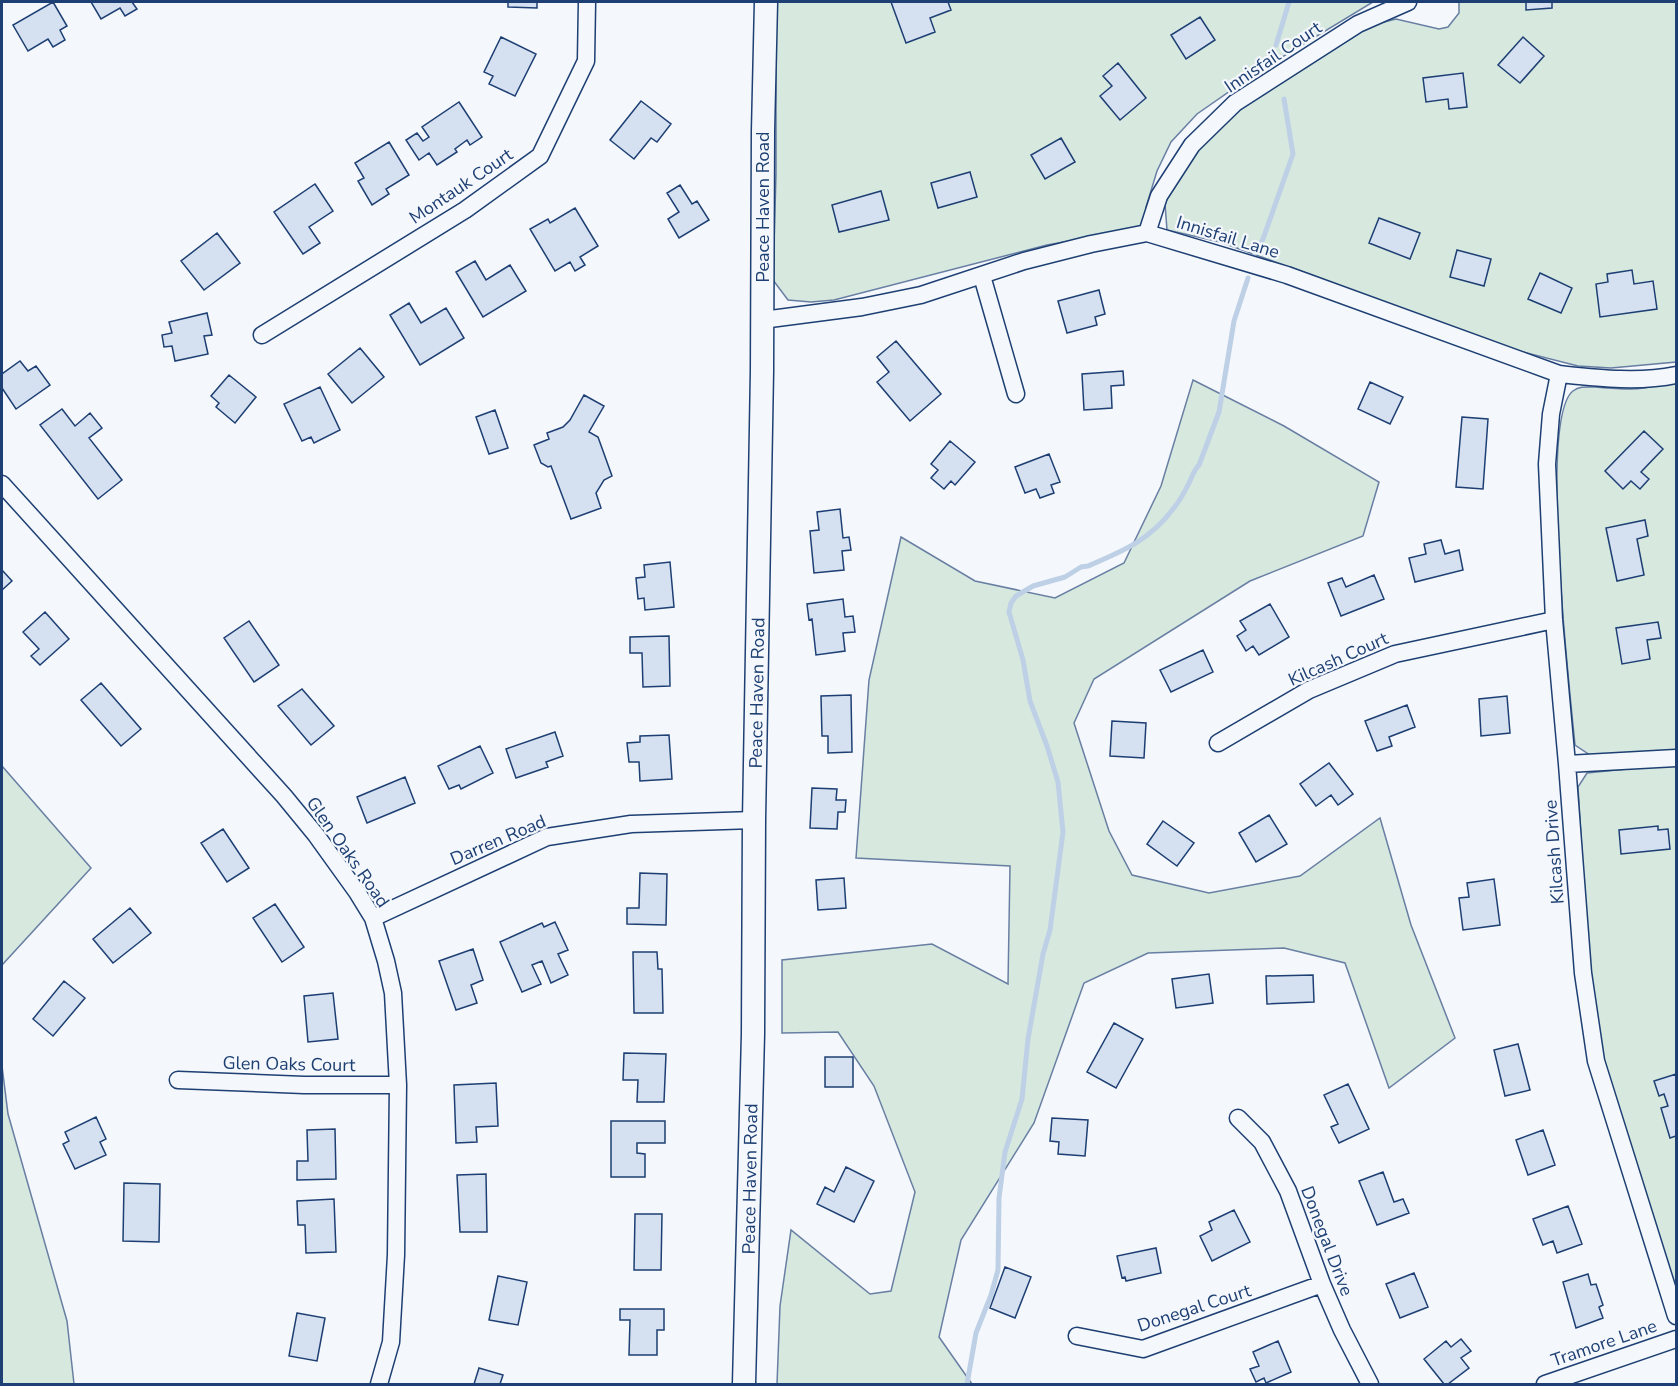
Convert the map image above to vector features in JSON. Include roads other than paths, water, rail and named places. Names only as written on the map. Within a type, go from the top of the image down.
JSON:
[{"type":"main road","name":"Peace Haven Road","points":[[744,1384],[753,1034],[762,320],[762,130],[766,2]]},
{"type":"street","name":"Montauk Court","points":[[262,335],[465,210],[540,156],[585,61],[587,2]]},
{"type":"street","name":"Innisfail Court","points":[[1147,233],[1159,196],[1186,153],[1235,103],[1358,24],[1408,2]]},
{"type":"street","name":"Innisfail Lane","points":[[762,320],[862,307],[921,295],[1046,256],[1147,233],[1287,275],[1559,374],[1605,379],[1662,378],[1677,375]]},
{"type":"street","points":[[982,276],[1016,394]]},
{"type":"street","name":"Kilcash Drive","points":[[1559,374],[1551,414],[1547,464],[1554,620],[1583,973],[1596,1061],[1677,1316]]},
{"type":"street","name":"Glen Oaks Road","points":[[2,484],[284,796],[316,835],[373,918],[387,961],[393,993],[397,1033],[398,1085],[396,1255],[391,1342],[379,1384]]},
{"type":"street","name":"Kilcash Court","points":[[1218,743],[1309,690],[1395,654],[1554,620]]},
{"type":"street","points":[[1567,764],[1677,758]]},
{"type":"street","name":"Darren Road","points":[[373,918],[547,837],[630,824],[754,820]]},
{"type":"street","name":"Glen Oaks Court","points":[[178,1080],[398,1085]]},
{"type":"street","name":"Donegal Drive","points":[[1238,1118],[1262,1142],[1288,1191],[1322,1284],[1342,1330],[1370,1384]]},
{"type":"street","name":"Donegal Court","points":[[1077,1336],[1143,1349],[1322,1284]]},
{"type":"street","name":"Tramore Lane","points":[[1545,1384],[1677,1339]]},
{"type":"waterway","points":[[1276,45],[1289,2]]},
{"type":"waterway","points":[[1255,253],[1263,239],[1293,154],[1284,99]]},
{"type":"waterway","points":[[967,1384],[976,1333],[998,1270],[999,1198],[1005,1152],[1022,1099],[1028,1039],[1043,954],[1050,930],[1063,832],[1058,782],[1030,701],[1023,660],[1009,612],[1011,603],[1016,596],[1033,586],[1065,577],[1081,567],[1101,561],[1135,544],[1155,529],[1177,503],[1199,465],[1219,412],[1234,321],[1248,278]]}]
